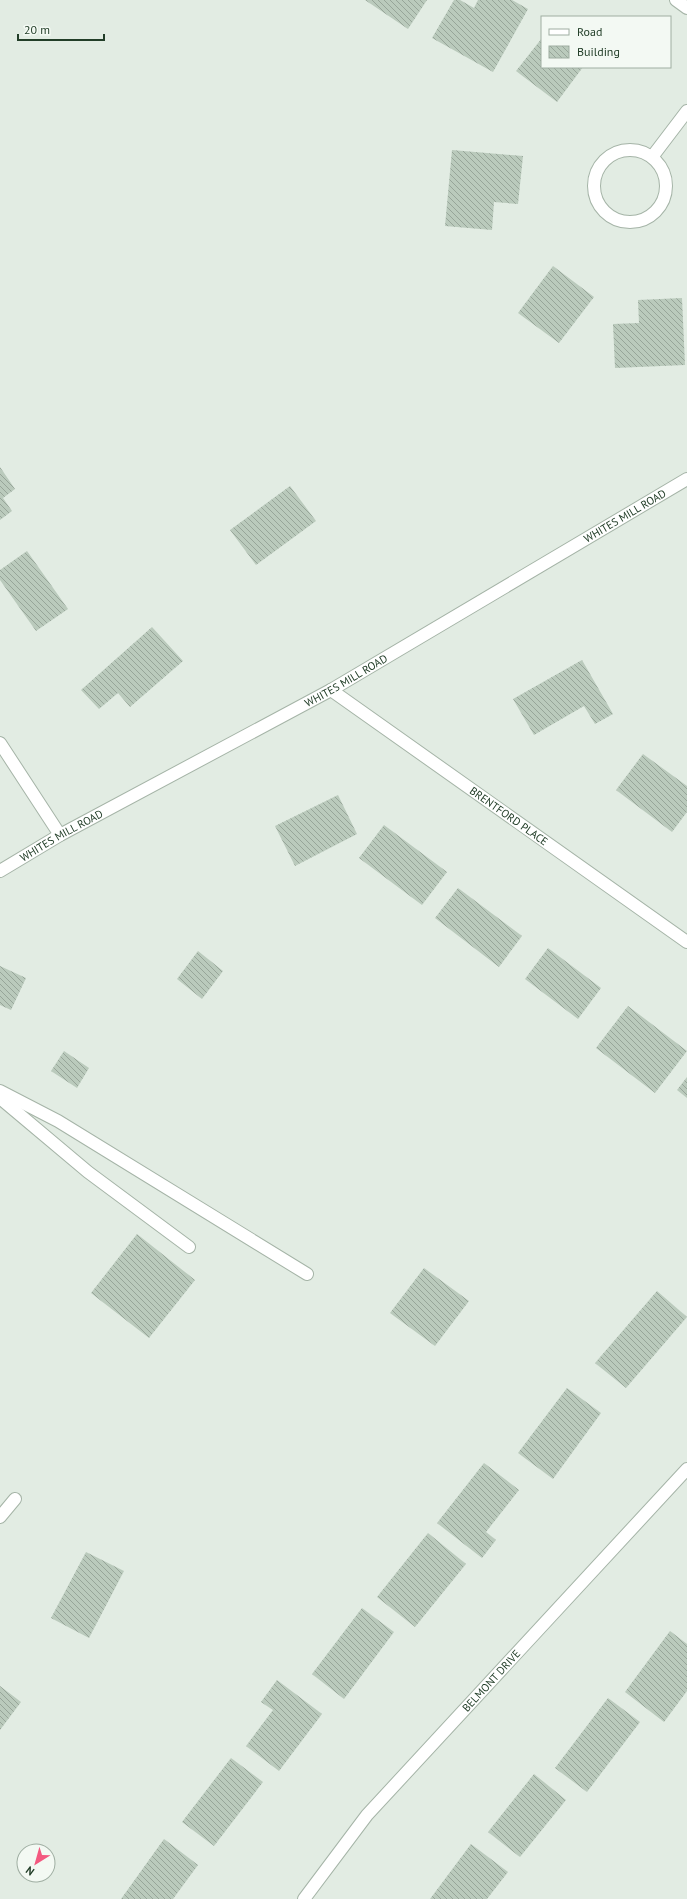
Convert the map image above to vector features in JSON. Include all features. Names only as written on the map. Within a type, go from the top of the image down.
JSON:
[{"type":"street","points":[[676,0],[687,8]]},
{"type":"street","points":[[652,157],[687,111]]},
{"type":"street","points":[[625,150],[639,151],[652,157],[662,168],[666,181],[665,196],[659,208],[649,218],[635,222],[621,222],[608,216],[598,205],[594,191],[594,177],[600,164],[611,155],[625,150]]},
{"type":"street","name":"WHITES MILL ROAD","points":[[0,871],[60,835],[331,690],[687,479]]},
{"type":"street","name":"BRENTFORD PLACE","points":[[331,690],[687,942]]},
{"type":"street","points":[[0,743],[60,835]]},
{"type":"street","points":[[0,1091],[58,1120],[307,1274]]},
{"type":"street","points":[[0,1098],[88,1172],[189,1247]]},
{"type":"street","name":"BELMONT DRIVE","points":[[304,1899],[367,1815],[687,1469]]},
{"type":"street","points":[[0,1517],[15,1498]]},
{"type":"building","points":[[365,0],[427,0],[408,29]]},
{"type":"building","points":[[454,0],[460,0],[474,8],[478,0],[512,0],[528,9],[493,72],[432,38]]},
{"type":"building","points":[[541,39],[541,68],[582,68],[557,102],[516,71]]},
{"type":"building","points":[[452,150],[523,156],[518,204],[494,202],[492,230],[445,226]]},
{"type":"building","points":[[553,266],[594,297],[559,343],[518,313]]},
{"type":"building","points":[[682,298],[685,365],[615,368],[613,324],[639,323],[638,300]]},
{"type":"building","points":[[0,467],[15,489],[3,498],[12,511],[0,520]]},
{"type":"building","points":[[290,486],[316,521],[256,565],[230,530]]},
{"type":"building","points":[[27,551],[68,609],[36,631],[0,580],[0,570]]},
{"type":"building","points":[[152,627],[183,661],[130,707],[118,693],[99,709],[81,690]]},
{"type":"building","points":[[582,660],[613,714],[595,724],[584,706],[534,735],[513,699]]},
{"type":"building","points":[[643,754],[687,786],[687,812],[672,832],[616,790]]},
{"type":"building","points":[[338,795],[357,834],[295,866],[275,826]]},
{"type":"building","points":[[384,825],[447,872],[422,905],[359,858]]},
{"type":"building","points":[[458,888],[522,936],[499,967],[435,918]]},
{"type":"building","points":[[548,948],[601,988],[578,1019],[525,979]]},
{"type":"building","points":[[198,951],[223,971],[202,999],[177,979]]},
{"type":"building","points":[[0,966],[26,978],[11,1010],[0,1005]]},
{"type":"building","points":[[628,1006],[687,1051],[655,1093],[596,1048]]},
{"type":"building","points":[[64,1051],[89,1068],[77,1088],[51,1071]]},
{"type":"building","points":[[687,1077],[687,1098],[677,1090]]},
{"type":"building","points":[[137,1234],[195,1280],[149,1338],[91,1293]]},
{"type":"building","points":[[424,1268],[469,1301],[435,1346],[390,1313]]},
{"type":"building","points":[[657,1291],[687,1317],[626,1388],[595,1363]]},
{"type":"building","points":[[567,1388],[601,1413],[553,1479],[518,1453]]},
{"type":"building","points":[[484,1463],[519,1490],[486,1532],[496,1540],[482,1558],[437,1523]]},
{"type":"building","points":[[428,1533],[466,1564],[415,1627],[377,1597]]},
{"type":"building","points":[[86,1552],[124,1571],[89,1638],[51,1618]]},
{"type":"building","points":[[362,1608],[394,1632],[344,1699],[312,1674]]},
{"type":"building","points":[[670,1631],[687,1644],[687,1691],[664,1722],[625,1692]]},
{"type":"building","points":[[277,1680],[322,1714],[279,1771],[246,1746],[273,1710],[261,1702]]},
{"type":"building","points":[[0,1686],[21,1702],[0,1730]]},
{"type":"building","points":[[608,1698],[640,1722],[587,1792],[555,1768]]},
{"type":"building","points":[[231,1758],[263,1782],[214,1846],[182,1822]]},
{"type":"building","points":[[534,1774],[566,1800],[520,1857],[488,1832]]},
{"type":"building","points":[[164,1839],[198,1865],[173,1899],[121,1899]]},
{"type":"building","points":[[471,1844],[508,1872],[487,1899],[430,1899]]}]
